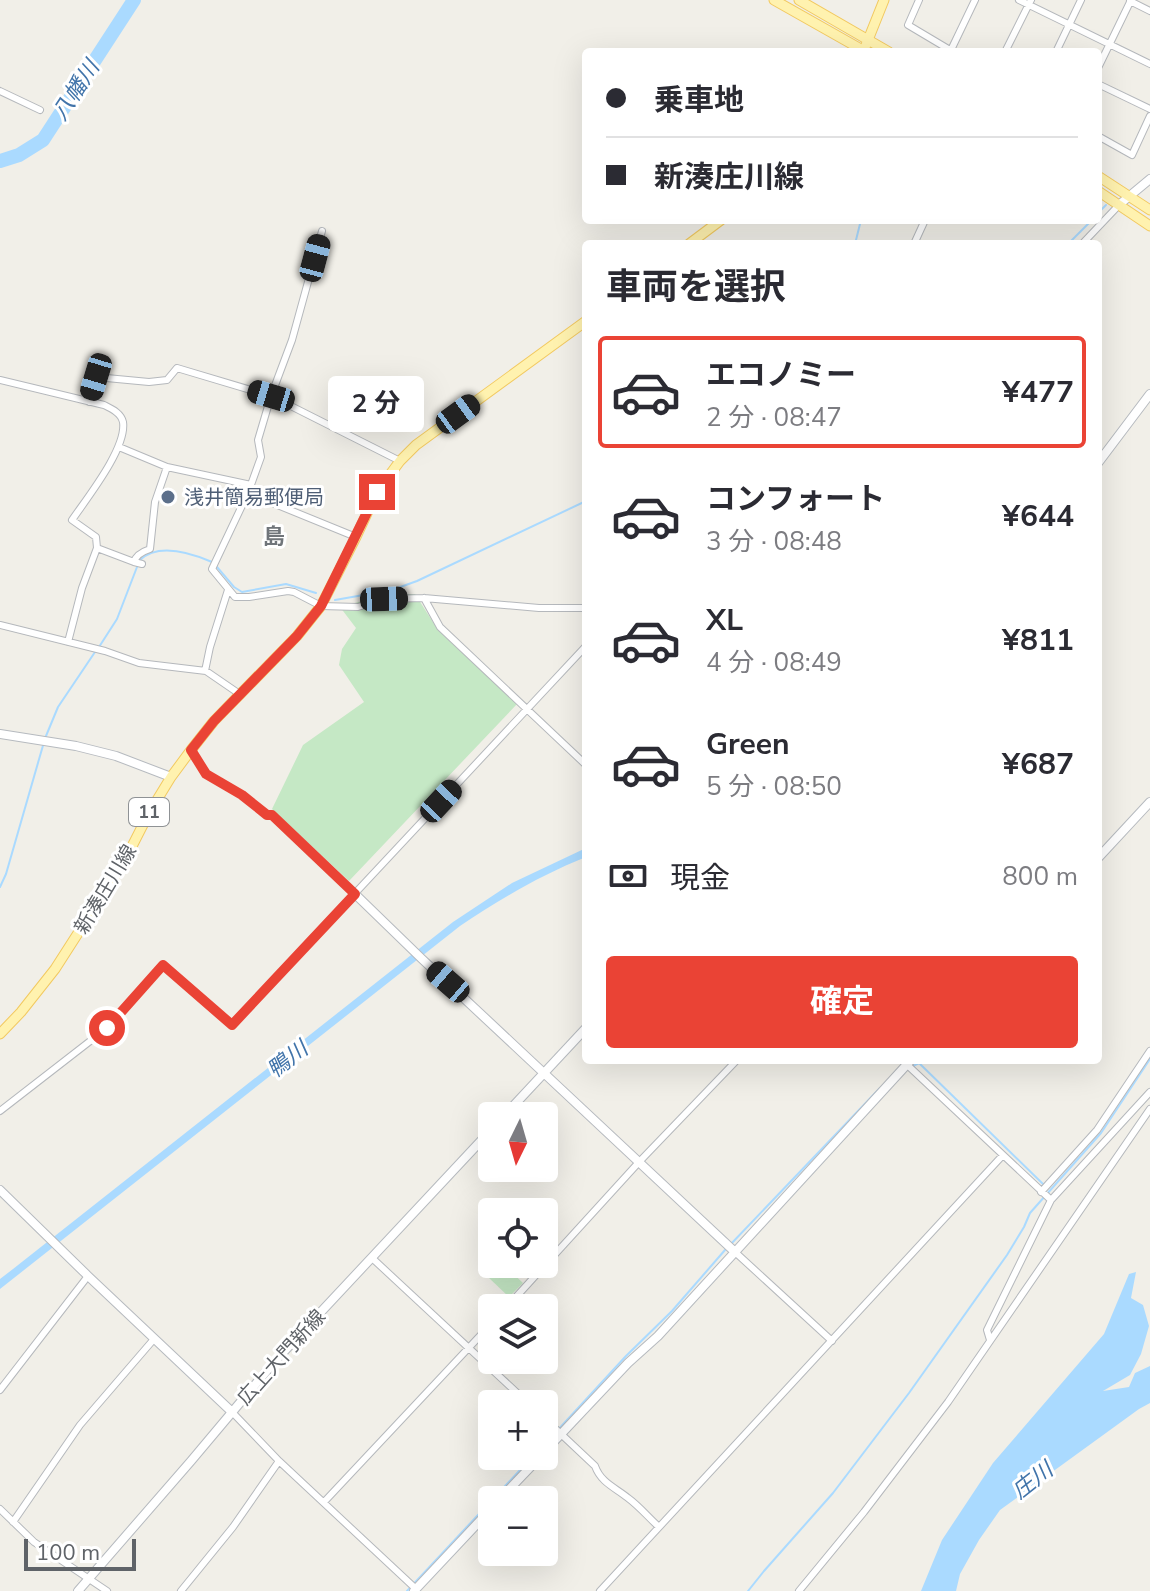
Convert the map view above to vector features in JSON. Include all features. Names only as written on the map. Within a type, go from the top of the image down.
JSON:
[{"type":"main road","points":[[774,0],[857,48]]},
{"type":"main road","points":[[799,0],[882,48]]},
{"type":"main road","points":[[865,48],[884,0]]},
{"type":"main road","points":[[1102,178],[1150,210]]},
{"type":"main road","points":[[1102,193],[1150,226]]},
{"type":"main road","points":[[694,240],[716,224]]},
{"type":"main road","name":"新湊庄川線","points":[[0,1034],[55,969],[125,860],[171,777],[191,750],[321,606],[377,492],[400,461],[416,445],[582,324]]},
{"type":"street","points":[[919,0],[908,25],[947,48]]},
{"type":"street","points":[[953,48],[975,0]]},
{"type":"street","points":[[1019,0],[1030,2],[1150,64]]},
{"type":"street","points":[[1058,48],[1081,0]]},
{"type":"street","points":[[1102,59],[1130,0],[1150,11]]},
{"type":"street","points":[[1007,48],[1030,2]]},
{"type":"street","points":[[1102,86],[1150,109]]},
{"type":"street","points":[[0,91],[40,110]]},
{"type":"street","points":[[1102,138],[1132,155],[1150,116]]},
{"type":"street","points":[[1102,223],[1150,179]]},
{"type":"street","points":[[1086,240],[1101,224]]},
{"type":"street","points":[[322,231],[292,340],[258,440],[261,457],[250,489],[212,569],[235,597],[288,591],[321,606],[358,607],[384,599],[424,598],[539,608],[582,608]]},
{"type":"street","points":[[89,402],[96,377],[149,382],[167,380],[177,368],[271,396],[400,461]]},
{"type":"street","points":[[0,380],[104,405],[117,412],[123,422],[119,447],[72,520],[96,537],[97,548],[82,588],[68,642]]},
{"type":"street","points":[[1102,458],[1150,394]]},
{"type":"street","points":[[119,447],[167,467],[250,489],[356,537]]},
{"type":"street","points":[[97,548],[138,563],[135,559],[150,549],[155,502],[167,467]]},
{"type":"street","points":[[205,671],[228,590]]},
{"type":"street","points":[[424,598],[440,627],[582,761]]},
{"type":"street","points":[[0,625],[105,651],[139,663],[205,671],[241,695]]},
{"type":"street","points":[[0,1111],[107,1028],[163,965],[232,1025],[582,650]]},
{"type":"street","points":[[0,734],[76,746],[171,777]]},
{"type":"street","points":[[191,750],[206,774],[242,795],[267,815],[272,815],[412,950],[832,1341]]},
{"type":"street","points":[[1102,854],[1150,802]]},
{"type":"street","points":[[517,1102],[582,1032]]},
{"type":"street","points":[[1041,1192],[1097,1130],[1150,1051]]},
{"type":"street","points":[[519,1294],[733,1064]]},
{"type":"street","points":[[558,1437],[628,1363],[667,1327],[904,1064]]},
{"type":"street","points":[[910,1064],[1051,1200]]},
{"type":"street","points":[[990,1340],[987,1330],[1051,1200],[1150,1092]]},
{"type":"street","points":[[799,1591],[948,1402],[1150,1109]]},
{"type":"street","name":"広上大門新線","points":[[78,1591],[275,1361],[478,1144]]},
{"type":"street","points":[[600,1591],[1003,1155]]},
{"type":"street","points":[[0,1190],[232,1412],[279,1461],[417,1590],[478,1523]]},
{"type":"street","points":[[372,1258],[514,1390]]},
{"type":"street","points":[[0,1390],[88,1276]]},
{"type":"street","points":[[324,1502],[478,1338]]},
{"type":"street","points":[[13,1522],[80,1425],[154,1339]]},
{"type":"street","points":[[558,1431],[595,1466],[596,1472],[604,1480],[658,1526]]},
{"type":"street","points":[[181,1591],[233,1527],[279,1461]]},
{"type":"street","points":[[512,1486],[527,1470]]},
{"type":"street","points":[[0,1509],[34,1542],[107,1591]]},
{"type":"green space","points":[[415,594],[438,630],[517,704],[349,881],[272,809],[303,745],[364,702],[339,665],[342,649],[356,628],[340,607],[384,595]]},
{"type":"green space","points":[[489,1278],[518,1278],[523,1283],[512,1294],[506,1294]]},
{"type":"water","name":"鴨川","points":[[582,850],[582,859],[521,888],[460,926],[0,1289],[0,1279],[453,922],[512,883]]},
{"type":"water","name":"庄川","points":[[1136,1272],[1131,1298],[1143,1305],[1149,1326],[1141,1354],[1130,1375],[1103,1391],[1129,1387],[1135,1373],[1150,1366],[1150,1403],[1000,1510],[960,1574],[956,1591],[921,1591],[942,1540],[993,1463],[1104,1334],[1129,1274]]},
{"type":"waterway","name":"八幡川","points":[[0,161],[19,155],[43,140],[134,0]]},
{"type":"waterway","points":[[1102,209],[1106,205]]},
{"type":"waterway","points":[[856,240],[860,224]]},
{"type":"waterway","points":[[1072,240],[1088,224]]},
{"type":"waterway","points":[[335,600],[392,590],[417,581],[582,503]]},
{"type":"waterway","points":[[140,560],[165,551],[185,553],[212,562]]},
{"type":"waterway","points":[[99,647],[117,619],[137,567]]},
{"type":"waterway","points":[[217,567],[242,592],[286,584],[316,593]]},
{"type":"waterway","points":[[46,736],[58,707],[95,652]]},
{"type":"waterway","points":[[0,887],[44,742]]},
{"type":"waterway","points":[[748,1591],[833,1493],[909,1393],[1007,1255],[1030,1213],[1101,1133],[1150,1059]]},
{"type":"waterway","points":[[911,1067],[917,1064]]},
{"type":"waterway","points":[[920,1064],[1043,1184]]},
{"type":"waterway","points":[[730,1245],[880,1088]]},
{"type":"waterway","points":[[558,1430],[672,1311],[725,1250]]},
{"type":"waterway","points":[[505,1486],[520,1470]]},
{"type":"waterway","points":[[407,1591],[478,1515]]},
{"type":"place","name":"浅井簡易郵便局","points":[[168,497]]},
{"type":"district","name":"島","points":[[274,536]]},
{"type":"route","points":[[107,1028],[163,965],[232,1025],[355,894],[272,815],[267,815],[242,795],[206,774],[191,750],[321,606],[377,492]]}]
